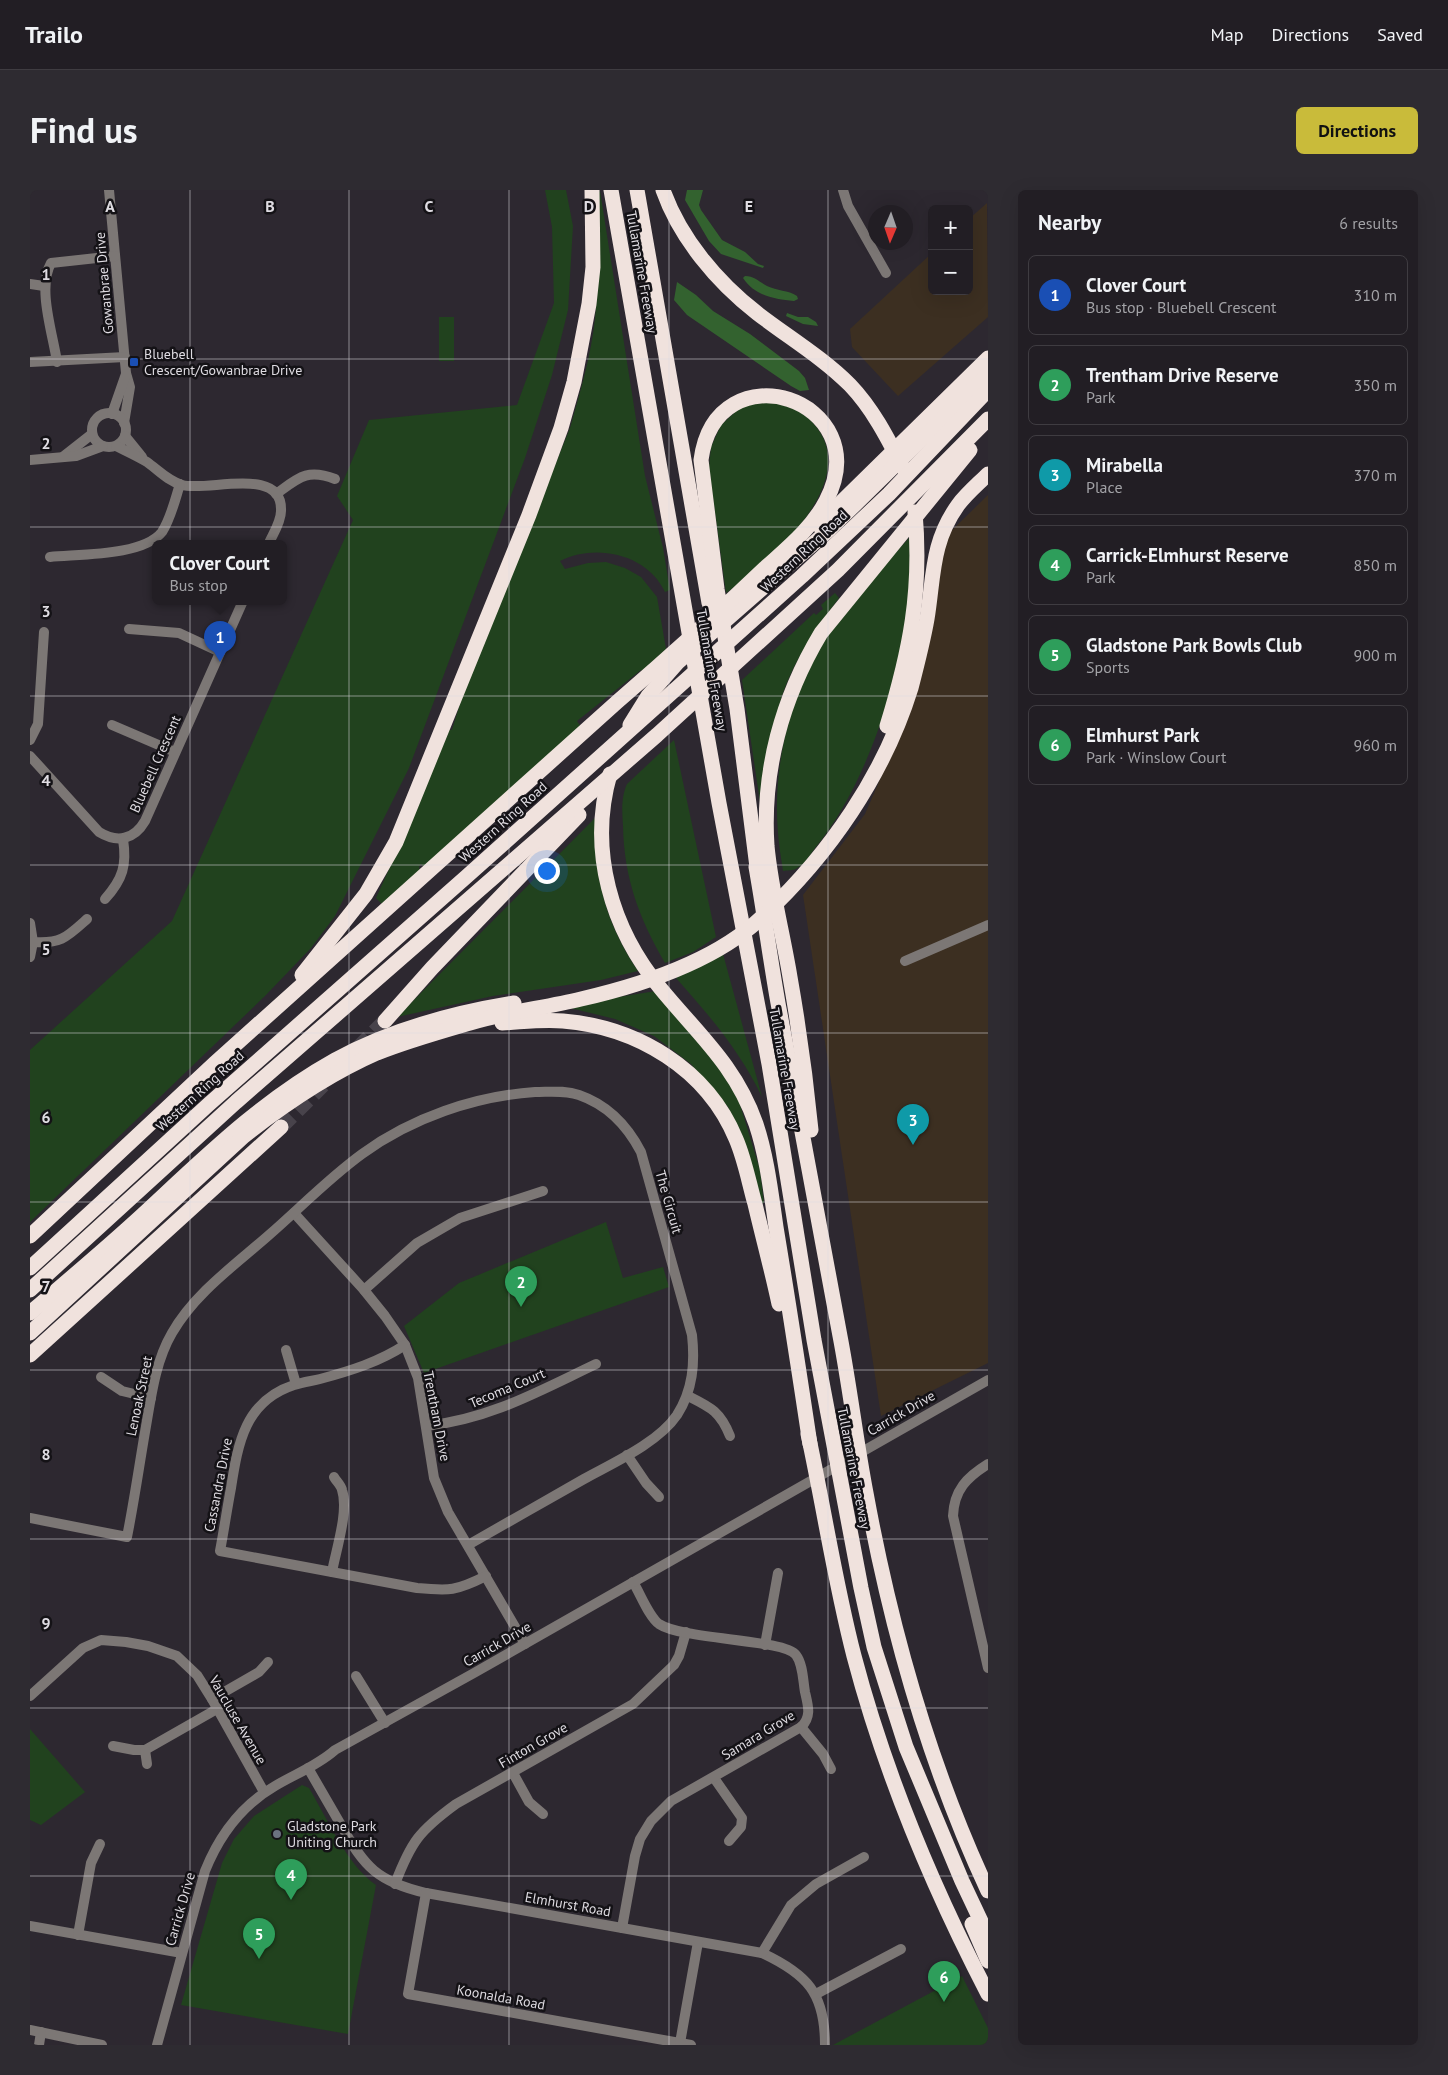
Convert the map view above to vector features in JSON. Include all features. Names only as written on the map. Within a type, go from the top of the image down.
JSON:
[{"type":"highway","points":[[250,1031],[290,989],[366,894],[396,842],[448,716],[554,452],[574,382],[590,295],[594,230],[592,190]]},
{"type":"highway","name":"Tullamarine Freeway","points":[[611,190],[721,813],[769,1064],[814,1340],[840,1485],[874,1647],[906,1747],[962,1881],[988,1936]]},
{"type":"highway","name":"Tullamarine Freeway","points":[[637,190],[758,875],[778,1002],[841,1339],[866,1494],[903,1658],[950,1805],[988,1892]]},
{"type":"highway","points":[[663,190],[689,239],[718,277],[749,306],[812,352],[851,386],[882,429],[903,468],[910,490],[915,512],[918,565],[915,606],[903,673],[878,749],[849,807],[827,844]]},
{"type":"highway","points":[[810,1444],[762,1145],[756,1124],[745,1097],[720,1056],[662,990],[630,946],[617,917],[605,873],[602,819],[608,783],[623,738],[640,708],[657,685],[678,662],[830,529],[988,358]]},
{"type":"highway","points":[[914,440],[988,374]]},
{"type":"highway","name":"Western Ring Road","points":[[30,1268],[210,1104],[753,621],[889,494],[988,390]]},
{"type":"highway","points":[[747,586],[809,526],[826,502],[834,479],[834,450],[827,428],[812,411],[799,402],[784,397],[767,395],[753,397],[729,409],[710,431],[701,460],[717,590],[737,709],[758,875]]},
{"type":"highway","points":[[30,1290],[236,1102],[658,735],[758,644],[893,516],[988,419]]},
{"type":"highway","points":[[841,1339],[812,1146],[805,1076],[795,1008],[768,856],[768,793],[772,756],[780,722],[803,664],[821,633],[968,453],[988,425]]},
{"type":"highway","points":[[30,1236],[250,1031],[747,586],[881,473]]},
{"type":"highway","points":[[30,1332],[244,1136],[278,1110],[342,1071],[375,1054],[471,1022],[583,999],[672,971],[723,945],[759,920],[804,875],[856,805],[884,756],[898,722],[918,661],[927,618],[935,552],[942,534],[958,505],[988,474]]},
{"type":"highway","points":[[385,1021],[432,968],[514,882],[658,735]]},
{"type":"highway","points":[[30,1313],[132,1224],[233,1130],[267,1103],[335,1060],[397,1032],[462,1013],[625,987]]},
{"type":"highway","points":[[439,1033],[494,1024],[530,1021],[563,1021],[603,1028],[632,1037],[659,1050],[685,1069],[708,1093],[728,1122],[742,1155],[774,1279],[838,1584],[871,1716],[930,1873],[988,1994]]},
{"type":"highway","points":[[30,1355],[281,1127]]},
{"type":"highway","points":[[906,1747],[949,1871],[988,1961]]},
{"type":"street","name":"Gowanbrae Drive","points":[[109,190],[126,373],[130,388],[124,423]]},
{"type":"street","points":[[843,190],[848,206],[886,273]]},
{"type":"street","points":[[57,362],[44,286],[50,263],[115,256]]},
{"type":"street","points":[[30,284],[44,286]]},
{"type":"street","points":[[30,362],[125,357]]},
{"type":"street","name":"Gowanbrae Drive","points":[[112,414],[126,373]]},
{"type":"street","points":[[103,446],[94,439],[92,434],[95,420],[103,414],[117,415],[124,423],[125,436],[146,462]]},
{"type":"street","points":[[63,457],[92,434]]},
{"type":"street","points":[[116,446],[125,436]]},
{"type":"street","points":[[30,460],[76,456],[103,446],[116,446],[146,462],[164,476],[180,484],[195,487],[258,483],[267,486],[276,494],[282,511],[270,540]]},
{"type":"street","points":[[276,494],[304,475],[322,474],[335,479]]},
{"type":"street","points":[[154,540],[167,522],[180,484]]},
{"type":"street","points":[[50,557],[128,550],[152,542]]},
{"type":"street","name":"Bluebell Crescent","points":[[123,839],[134,835],[141,829],[241,605]]},
{"type":"street","points":[[129,629],[179,633],[220,652]]},
{"type":"street","points":[[30,740],[39,719],[44,632]]},
{"type":"street","points":[[112,725],[175,752]]},
{"type":"street","points":[[30,756],[100,832],[114,839],[123,839],[126,856],[124,867],[119,882],[106,899]]},
{"type":"street","points":[[33,942],[55,942],[62,940],[87,919]]},
{"type":"street","points":[[30,923],[33,942],[30,957]]},
{"type":"street","points":[[905,961],[988,925]]},
{"type":"street","name":"The Circuit","points":[[294,1214],[325,1184],[385,1138],[441,1112],[462,1105],[517,1094],[559,1091],[577,1094],[611,1112],[633,1138],[640,1152],[692,1335],[695,1358],[688,1396],[676,1416],[663,1430],[627,1455],[468,1545]]},
{"type":"street","points":[[364,1290],[417,1243],[460,1218],[543,1191]]},
{"type":"street","name":"Trentham Drive","points":[[294,1214],[364,1290],[386,1316],[405,1345],[418,1378],[434,1478],[448,1512],[524,1644]]},
{"type":"street","name":"Lenoak Street","points":[[30,1518],[127,1537],[151,1398],[163,1351],[173,1331],[193,1302],[294,1214]]},
{"type":"street","name":"Cassandra Drive","points":[[405,1345],[384,1357],[346,1372],[296,1384],[266,1400],[252,1416],[242,1432],[220,1551],[417,1588],[445,1591],[462,1588],[486,1576]]},
{"type":"street","points":[[286,1350],[296,1384]]},
{"type":"street","name":"Tecoma Court","points":[[426,1426],[468,1420],[501,1408],[596,1364]]},
{"type":"street","points":[[101,1377],[122,1391],[151,1398]]},
{"type":"street","name":"Carrick Drive","points":[[157,2045],[205,1871],[214,1850],[232,1823],[248,1805],[264,1792],[988,1380]]},
{"type":"street","points":[[688,1396],[718,1413],[724,1421],[730,1436]]},
{"type":"street","points":[[627,1455],[646,1483],[659,1497]]},
{"type":"street","points":[[988,1464],[974,1473],[960,1488],[954,1505],[953,1516],[988,1668]]},
{"type":"street","points":[[332,1572],[344,1498],[342,1488],[334,1476]]},
{"type":"street","points":[[765,1645],[778,1573]]},
{"type":"street","name":"Samara Grove","points":[[622,1928],[635,1856],[640,1839],[651,1820],[671,1801],[714,1778],[806,1723],[809,1710],[796,1656],[786,1649],[686,1632],[659,1624],[653,1618],[633,1582]]},
{"type":"street","name":"Finton Grove","points":[[395,1884],[412,1844],[429,1824],[456,1804],[633,1704],[674,1665],[679,1656],[686,1632]]},
{"type":"street","name":"Vaucluse Avenue","points":[[30,1696],[83,1648],[101,1640],[148,1646],[177,1656],[197,1675],[264,1792]]},
{"type":"street","points":[[212,1699],[259,1672],[268,1662]]},
{"type":"street","points":[[356,1676],[385,1723]]},
{"type":"street","points":[[113,1746],[145,1750],[217,1709]]},
{"type":"street","points":[[800,1727],[823,1754],[831,1769]]},
{"type":"street","points":[[145,1750],[147,1764]]},
{"type":"street","name":"Elmhurst Road","points":[[308,1768],[357,1853],[371,1869],[395,1884],[426,1893],[762,1953],[782,1962],[816,1994],[825,2025],[825,2045]]},
{"type":"street","points":[[513,1773],[529,1802],[543,1814]]},
{"type":"street","points":[[714,1778],[742,1818],[740,1827],[729,1841]]},
{"type":"street","points":[[78,1935],[91,1863],[100,1844]]},
{"type":"street","points":[[762,1953],[791,1906],[816,1884],[864,1857]]},
{"type":"street","name":"Koonalda Road","points":[[426,1893],[408,1994],[691,2045]]},
{"type":"street","points":[[30,1926],[182,1954]]},
{"type":"street","points":[[680,2043],[698,1942]]},
{"type":"street","points":[[816,1994],[901,1949]]},
{"type":"street","points":[[30,2030],[102,2045]]},
{"type":"street","points":[[39,2045],[41,2032]]},
{"type":"shaded area","points":[[987,203],[988,317],[898,396],[852,347],[850,329],[928,257],[928,295],[973,295],[973,215]]},
{"type":"shaded area","points":[[988,495],[988,1363],[881,1416],[803,895],[865,814],[914,701],[944,538]]},
{"type":"green space","points":[[545,190],[566,190],[573,226],[568,310],[552,375],[525,458],[409,768],[335,916],[311,948],[265,996],[30,1222],[30,1050],[172,921],[353,520],[337,496],[369,420],[517,405],[554,303],[552,227]]},
{"type":"green space","points":[[687,190],[703,190],[699,205],[722,240],[745,252],[758,264],[764,266],[763,268],[721,254],[709,241],[685,200]]},
{"type":"green space","points":[[600,191],[645,476],[663,548],[670,590],[665,592],[657,579],[646,569],[633,561],[619,556],[589,553],[560,561],[565,569],[588,563],[606,562],[625,568],[641,577],[657,597],[666,649],[642,671],[577,721],[581,727],[424,867],[421,864],[419,867],[420,871],[382,904],[376,898],[421,798],[447,729],[452,730],[465,687],[570,428],[588,360],[595,319]]},
{"type":"green space","points":[[745,276],[754,278],[771,288],[794,294],[798,299],[794,301],[779,299],[759,293],[743,278]]},
{"type":"green space","points":[[677,282],[696,295],[713,311],[750,334],[799,371],[805,378],[809,390],[800,391],[791,386],[687,315],[674,300]]},
{"type":"green space","points":[[787,313],[798,317],[808,317],[816,322],[818,326],[803,324],[786,316]]},
{"type":"green space","points":[[439,317],[454,317],[454,361],[439,361]]},
{"type":"green space","points":[[780,402],[807,417],[824,440],[828,464],[822,490],[808,515],[789,539],[745,579],[726,593],[709,468],[711,447],[721,425],[744,404]]},
{"type":"green space","points":[[910,537],[909,592],[905,633],[896,673],[869,753],[858,779],[831,827],[802,864],[794,870],[783,871],[778,833],[779,771],[784,740],[792,710],[803,681],[816,653],[850,601]]},
{"type":"green space","points":[[835,593],[839,598],[821,622],[797,661],[780,703],[761,809],[742,680],[814,613],[816,615],[823,609],[821,605]]},
{"type":"green space","points":[[674,740],[716,937],[693,952],[665,963],[641,914],[630,880],[624,845],[622,805],[627,784]]},
{"type":"green space","points":[[596,817],[597,852],[601,886],[607,909],[615,931],[638,971],[601,980],[493,996],[397,1017]]},
{"type":"green space","points":[[723,954],[762,1097],[734,1049],[676,978]]},
{"type":"green space","points":[[656,991],[712,1057],[738,1098],[760,1170],[764,1203],[758,1203],[747,1153],[728,1107],[691,1064],[654,1036],[615,1019],[562,1006]]},
{"type":"green space","points":[[606,1222],[623,1278],[663,1267],[669,1287],[424,1373],[404,1326],[459,1283]]},
{"type":"green space","points":[[30,1729],[85,1792],[41,1825],[30,1820]]},
{"type":"green space","points":[[302,1785],[309,1788],[330,1827],[356,1866],[376,1885],[348,2034],[181,2005],[222,1863],[234,1839],[254,1816]]},
{"type":"green space","points":[[962,1976],[988,2028],[988,2045],[833,2045]]},
{"type":"tunnel","points":[[358,1048],[385,1021]]},
{"type":"tunnel","points":[[281,1127],[323,1085]]},
{"type":"place","name":"Bluebell Crescent/Gowanbrae Drive","points":[[134,362]]},
{"type":"place","name":"Clover Court","points":[[220,662]]},
{"type":"place","name":"Mirabella","points":[[913,1145]]},
{"type":"place","name":"Trentham Drive Reserve","points":[[521,1307]]},
{"type":"place","name":"Gladstone Park Uniting Church","points":[[277,1834]]},
{"type":"place","name":"Carrick-Elmhurst Reserve","points":[[291,1900]]},
{"type":"place","name":"Gladstone Park Bowls Club","points":[[259,1959]]},
{"type":"place","name":"Elmhurst Park","points":[[944,2002]]}]
